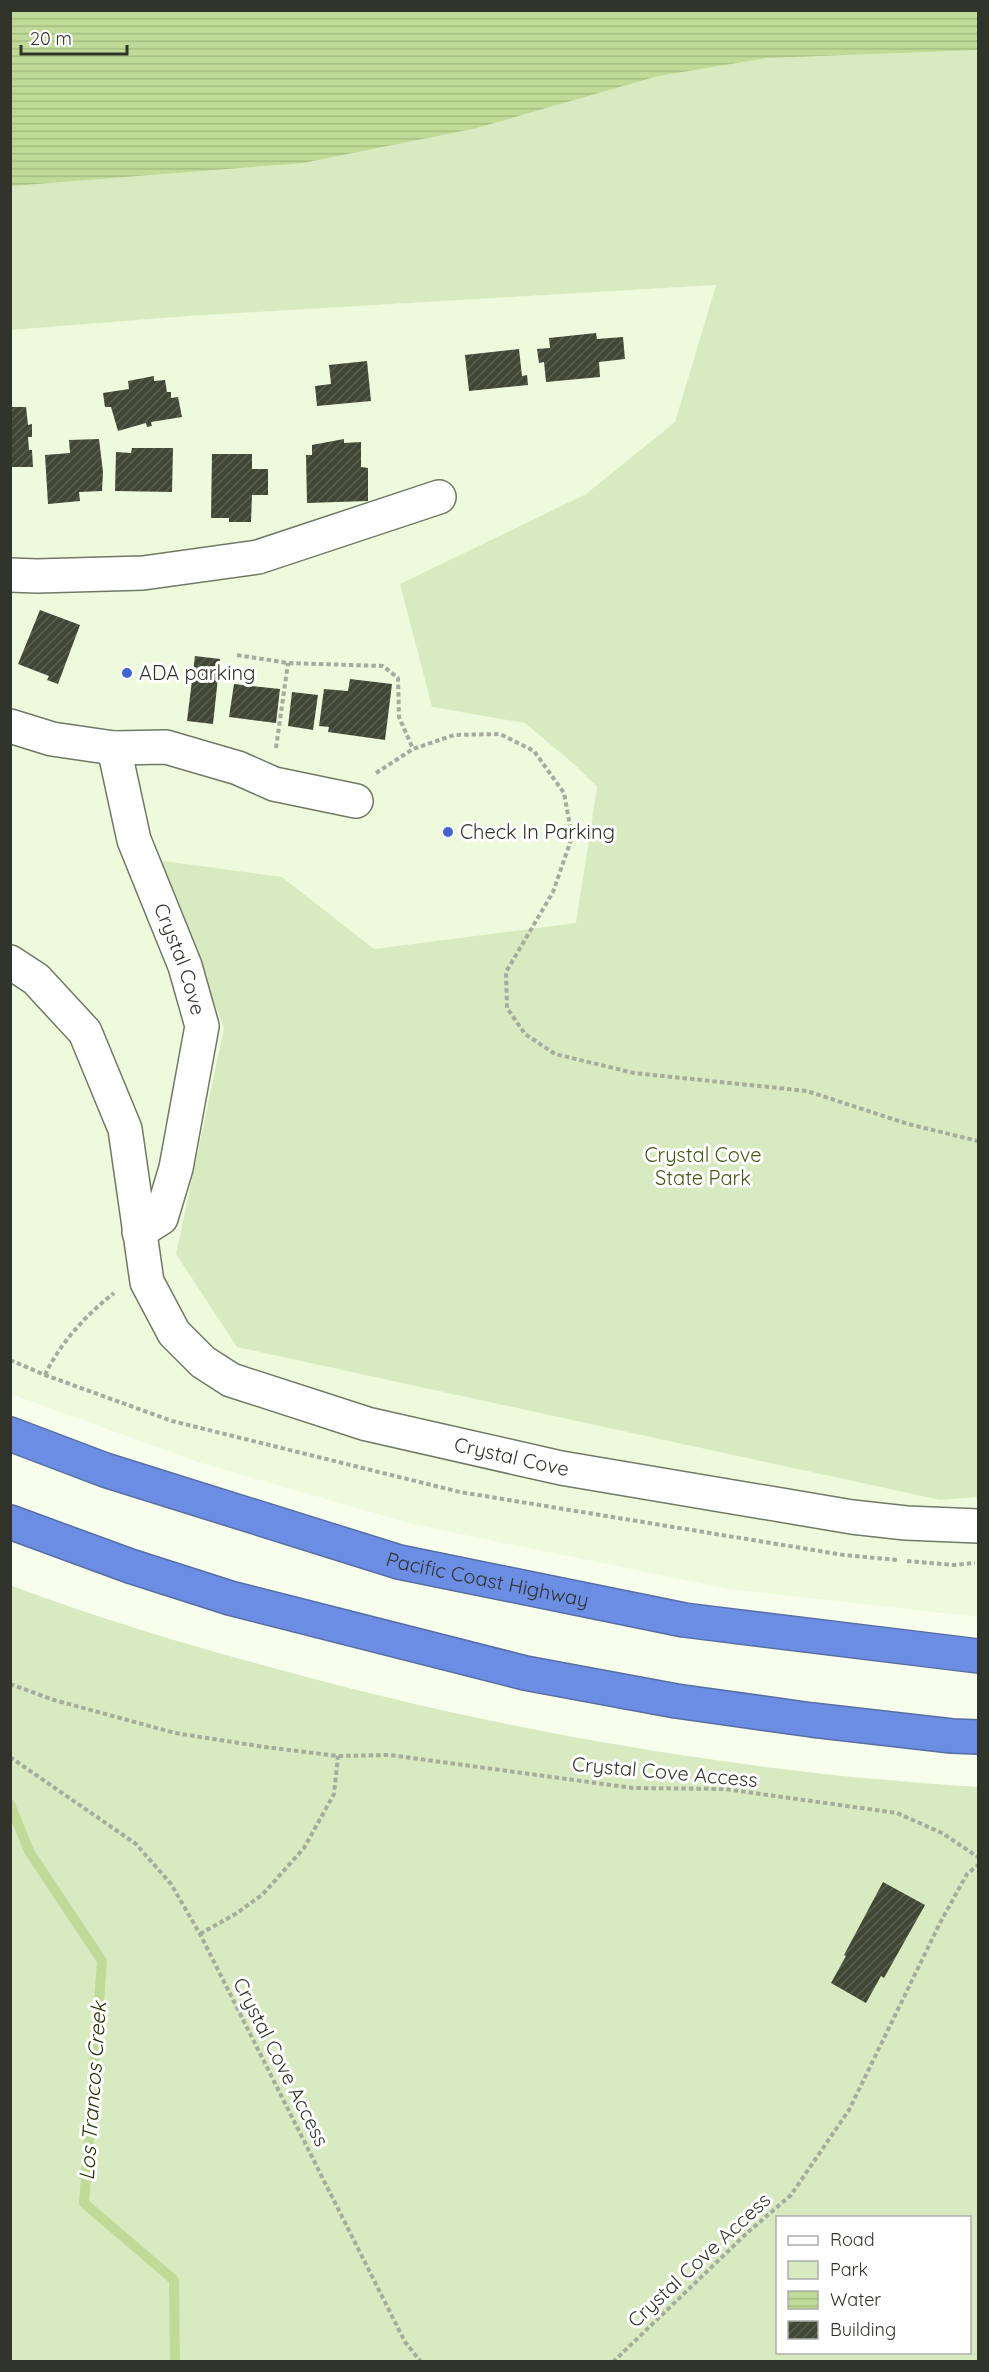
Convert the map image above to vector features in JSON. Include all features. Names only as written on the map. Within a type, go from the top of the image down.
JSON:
[{"type":"highway","name":"Pacific Coast Highway","points":[[10,1434],[105,1470],[399,1562],[684,1620],[978,1656]]},
{"type":"highway","points":[[10,1521],[130,1566],[230,1598],[525,1673],[676,1701],[812,1720],[978,1737]]},
{"type":"street","points":[[10,575],[143,573],[258,556],[439,497]]},
{"type":"street","points":[[10,726],[52,739],[114,748],[166,747],[238,768],[274,784],[356,801]]},
{"type":"street","name":"Crystal Cove","points":[[114,748],[134,840],[185,966],[202,1026],[176,1168],[161,1218],[139,1232]]},
{"type":"street","name":"Crystal Cove","points":[[10,962],[36,979],[85,1032],[125,1129],[147,1282],[174,1333],[202,1362],[231,1380],[367,1424],[561,1468],[814,1511],[906,1523],[978,1526]]},
{"type":"path","points":[[237,655],[288,663],[383,666],[398,678],[399,717],[413,749]]},
{"type":"path","points":[[274,784],[277,740],[288,663]]},
{"type":"path","points":[[356,801],[377,772],[413,749],[454,735],[500,734],[534,751],[564,793],[572,837],[553,892],[506,972],[507,1008],[525,1034],[555,1054],[634,1073],[807,1091],[908,1124],[978,1141]]},
{"type":"path","points":[[45,1376],[53,1357],[87,1317],[145,1268]]},
{"type":"path","name":"Crystal Cove Access","points":[[10,1684],[54,1700],[175,1733],[338,1756],[390,1755],[633,1788],[725,1789],[897,1814],[942,1833],[978,1857]]},
{"type":"path","name":"Crystal Cove Access","points":[[10,1756],[136,1844],[171,1884],[200,1934],[405,2343],[421,2361]]},
{"type":"path","points":[[200,1934],[237,1913],[264,1894],[304,1848],[334,1794],[338,1756]]},
{"type":"path","name":"Crystal Cove Access","points":[[613,2361],[747,2233],[791,2195],[849,2109],[940,1923],[967,1874],[978,1865]]},
{"type":"shaded area","points":[[716,285],[675,422],[586,494],[400,584],[432,706],[525,723],[575,765],[597,787],[577,923],[374,949],[281,877],[157,860],[224,1028],[176,1254],[238,1347],[940,1500],[978,1497],[978,1617],[729,1589],[416,1525],[201,1463],[11,1394],[10,330],[188,316]]},
{"type":"green space","name":"Crystal Cove State Park","points":[[11,11],[978,11],[978,1497],[940,1500],[237,1347],[176,1254],[224,1028],[157,860],[282,877],[374,949],[576,923],[597,787],[575,765],[525,723],[432,707],[400,584],[586,494],[675,422],[716,285],[188,316],[11,330]]},
{"type":"green space","points":[[10,1585],[109,1620],[210,1650],[363,1692],[450,1712],[624,1746],[712,1760],[889,1780],[978,1787],[978,2361],[11,2361]]},
{"type":"water","points":[[11,10],[978,10],[978,50],[767,58],[658,76],[477,128],[303,163],[11,186]]},
{"type":"building","points":[[596,333],[597,339],[623,337],[625,359],[599,362],[600,377],[546,382],[544,362],[539,363],[537,349],[550,348],[549,338]]},
{"type":"building","points":[[519,349],[522,376],[527,375],[528,385],[469,391],[465,355]]},
{"type":"building","points":[[367,361],[371,401],[317,406],[315,386],[331,384],[329,365]]},
{"type":"building","points":[[154,376],[154,381],[165,380],[167,392],[171,392],[171,398],[178,397],[182,417],[151,422],[152,426],[147,427],[146,423],[118,431],[111,407],[105,407],[103,393],[129,389],[128,381]]},
{"type":"building","points":[[10,407],[26,407],[28,425],[32,424],[32,437],[28,437],[29,450],[32,450],[33,467],[10,467]]},
{"type":"building","points":[[99,439],[103,472],[102,491],[79,492],[80,501],[48,504],[45,455],[70,453],[69,440]]},
{"type":"building","points":[[344,439],[344,443],[361,442],[361,467],[368,468],[368,501],[307,503],[306,455],[312,455],[312,445]]},
{"type":"building","points":[[132,448],[173,448],[172,492],[115,491],[116,452],[131,453]]},
{"type":"building","points":[[212,454],[252,454],[252,469],[268,469],[268,495],[252,495],[251,522],[229,522],[229,518],[211,518]]},
{"type":"building","points":[[40,610],[80,625],[58,684],[47,680],[49,676],[18,664]]},
{"type":"building","points":[[195,656],[220,659],[213,724],[187,721]]},
{"type":"building","points":[[350,679],[392,684],[385,740],[328,732],[329,727],[319,726],[324,689],[348,691]]},
{"type":"building","points":[[234,684],[280,689],[276,723],[229,717]]},
{"type":"building","points":[[292,692],[318,695],[313,730],[288,726]]},
{"type":"building","points":[[883,1882],[925,1905],[884,1978],[881,1976],[866,2003],[831,1983]]},
{"type":"waterway","name":"Los Trancos Creek","points":[[10,1804],[29,1851],[102,1961],[84,2203],[174,2280],[175,2362]]},
{"type":"place","name":"ADA parking","points":[[127,673]]},
{"type":"place","name":"Check In Parking","points":[[448,832]]}]
